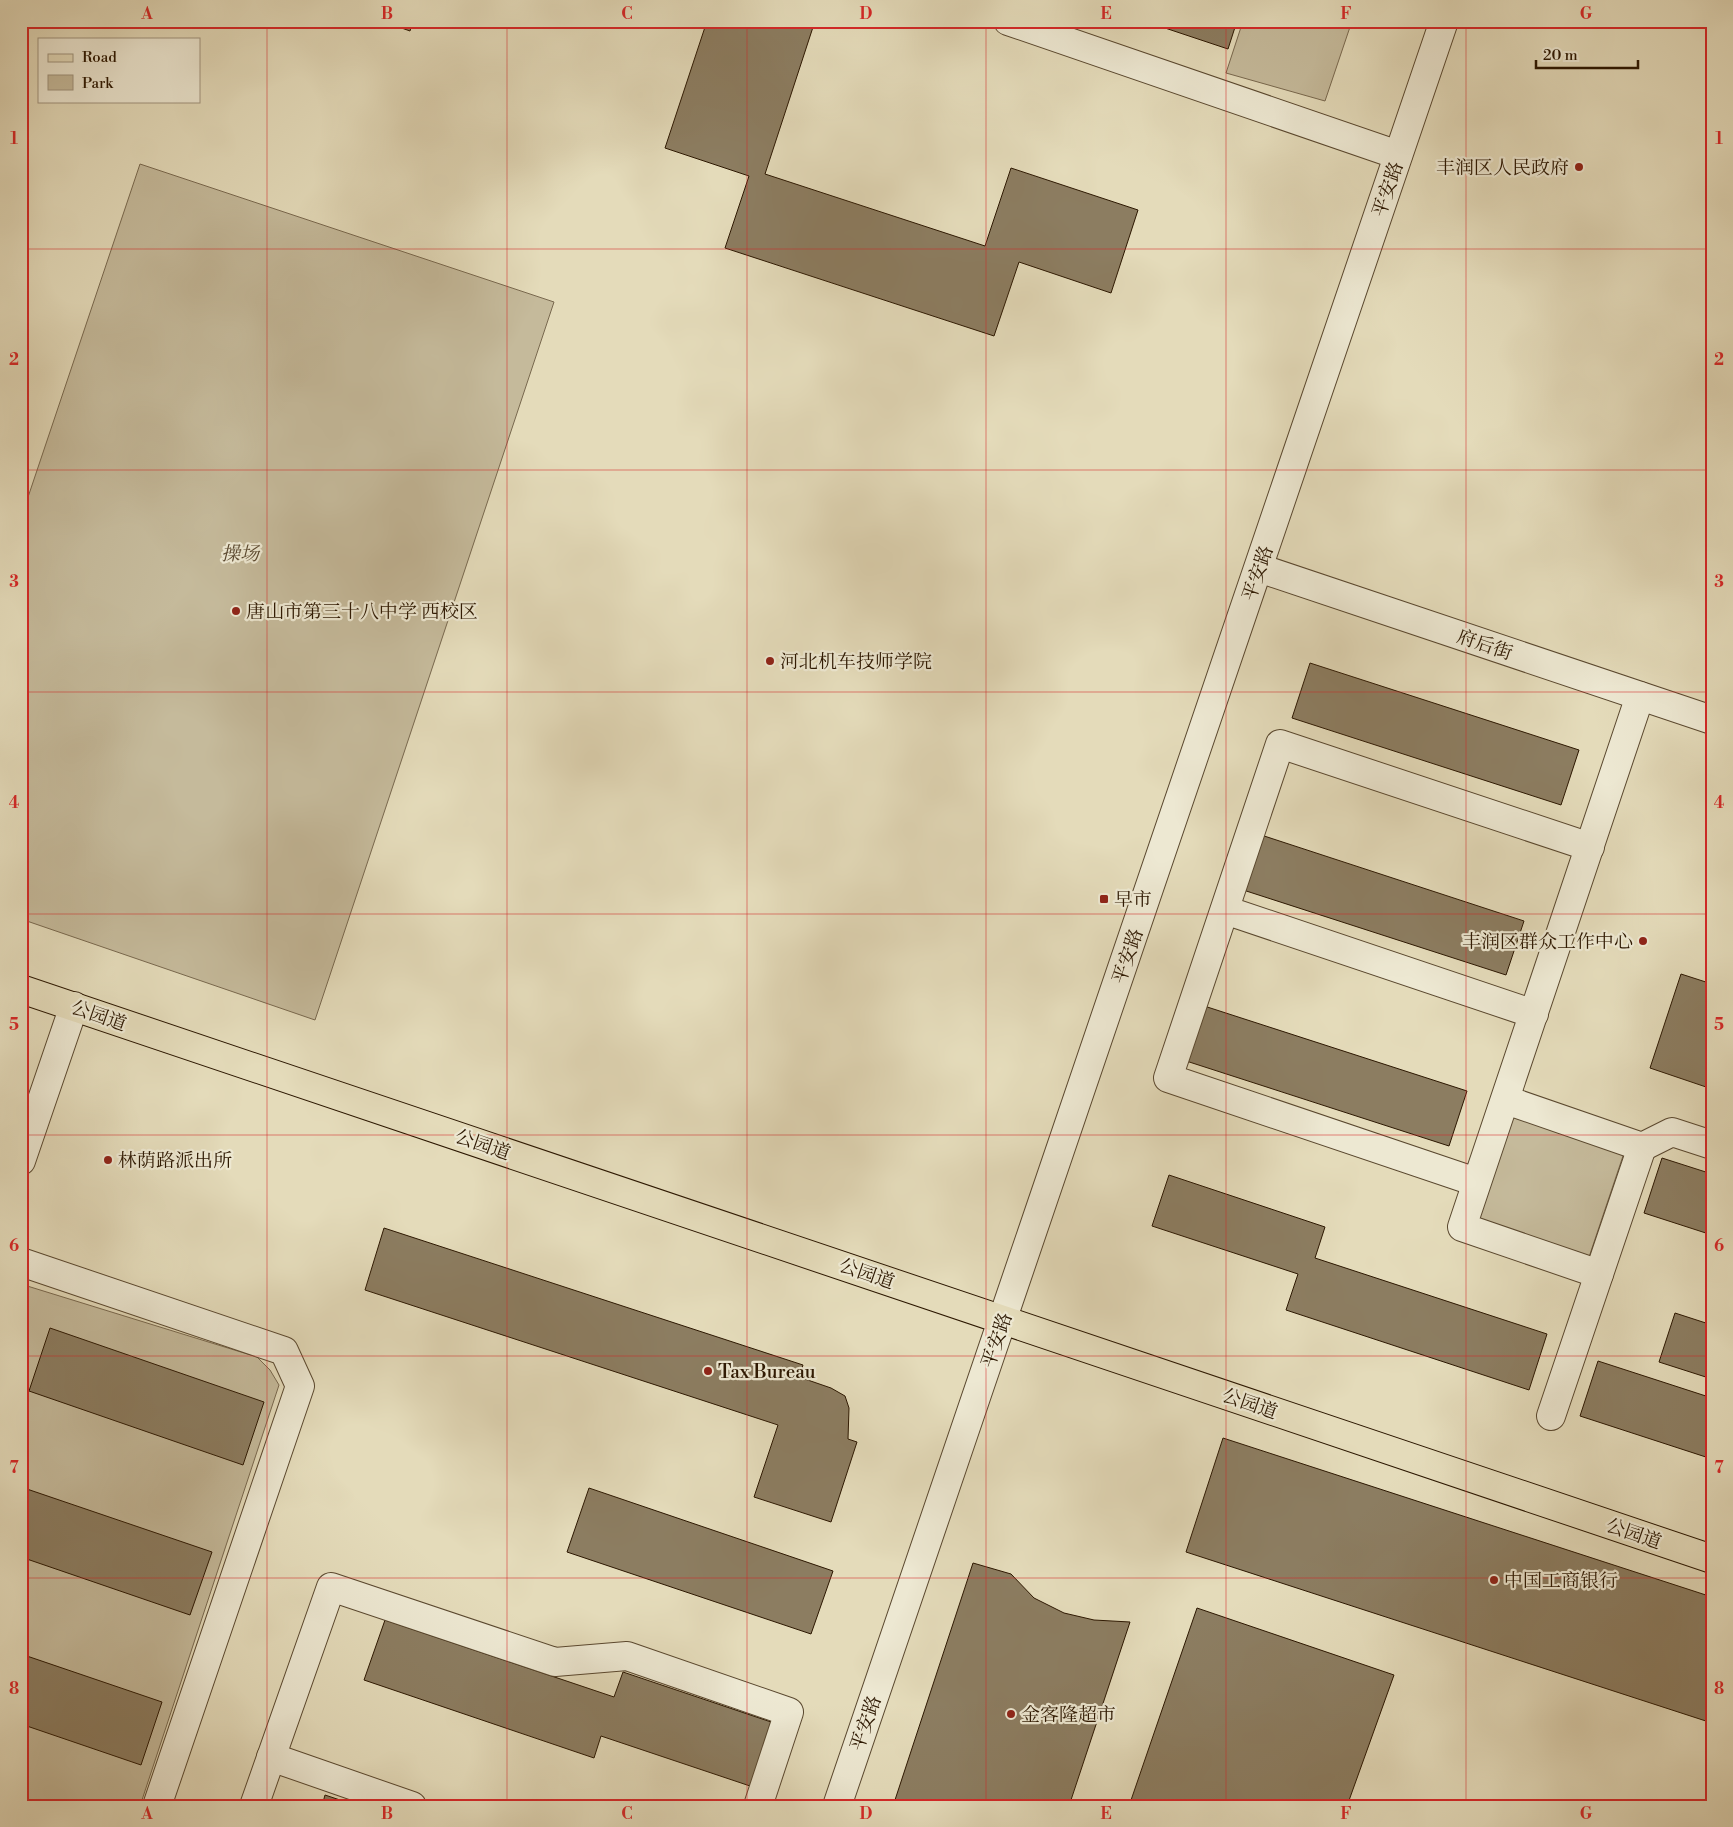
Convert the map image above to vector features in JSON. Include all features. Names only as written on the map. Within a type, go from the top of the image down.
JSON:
[{"type":"main road","name":"公园道","points":[[21,989],[1712,1559]]},
{"type":"street","points":[[1008,21],[1398,155]]},
{"type":"street","name":"平安路","points":[[837,1806],[1444,21]]},
{"type":"street","name":"府后街","points":[[1259,568],[1712,720]]},
{"type":"street","points":[[1599,1274],[1462,1227],[1640,696]]},
{"type":"street","points":[[1476,1182],[1168,1078],[1280,744],[1590,847]]},
{"type":"street","points":[[1225,910],[1534,1014]]},
{"type":"street","points":[[21,1161],[74,1006]]},
{"type":"street","points":[[1506,1100],[1642,1148]]},
{"type":"street","points":[[1550,1416],[1642,1148],[1672,1132],[1712,1145]]},
{"type":"street","points":[[21,1262],[284,1351],[300,1386],[157,1806]]},
{"type":"street","points":[[254,1806],[331,1587],[555,1662],[627,1656],[789,1712],[758,1806]]},
{"type":"street","points":[[272,1757],[412,1806]]},
{"type":"green space","points":[[1243,21],[1352,21],[1325,101],[1226,73]]},
{"type":"green space","name":"操场","points":[[140,164],[554,302],[315,1020],[21,919],[21,518]]},
{"type":"green space","points":[[1514,1112],[1625,1150],[1588,1260],[1476,1223]]},
{"type":"green space","points":[[24,1285],[257,1357],[270,1370],[279,1385],[140,1806],[21,1806],[21,1286]]},
{"type":"building","points":[[382,21],[413,21],[410,31]]},
{"type":"building","points":[[707,21],[815,21],[765,174],[985,246],[1011,168],[1138,210],[1111,293],[1019,262],[994,336],[725,248],[749,176],[665,148]]},
{"type":"building","points":[[1144,21],[1237,21],[1228,49]]},
{"type":"building","points":[[1310,663],[1579,750],[1561,805],[1292,718]]},
{"type":"building","points":[[1255,833],[1524,921],[1506,975],[1237,888]]},
{"type":"building","points":[[1681,974],[1712,984],[1712,1089],[1650,1068]]},
{"type":"building","points":[[1198,1004],[1467,1091],[1449,1146],[1180,1059]]},
{"type":"building","points":[[1662,1158],[1712,1174],[1712,1235],[1644,1213]]},
{"type":"building","points":[[1169,1175],[1325,1227],[1315,1258],[1547,1334],[1529,1390],[1286,1310],[1298,1274],[1152,1226]]},
{"type":"building","name":"Tax Bureau","points":[[384,1228],[803,1365],[799,1377],[831,1388],[845,1396],[849,1408],[848,1439],[857,1442],[831,1522],[754,1497],[778,1425],[365,1290]]},
{"type":"building","points":[[1675,1313],[1712,1325],[1712,1379],[1659,1362]]},
{"type":"building","points":[[50,1328],[264,1402],[243,1465],[29,1391]]},
{"type":"building","points":[[1598,1361],[1712,1398],[1712,1459],[1580,1416]]},
{"type":"building","points":[[1223,1438],[1712,1597],[1712,1723],[1186,1552]]},
{"type":"building","points":[[21,1487],[212,1552],[190,1615],[21,1557]]},
{"type":"building","points":[[589,1488],[833,1571],[811,1634],[567,1552]]},
{"type":"building","name":"金客隆超市","points":[[973,1563],[1011,1574],[1034,1598],[1064,1613],[1094,1620],[1130,1622],[1069,1806],[893,1806]]},
{"type":"building","points":[[1197,1608],[1394,1675],[1347,1806],[1129,1806]]},
{"type":"building","points":[[385,1620],[614,1697],[623,1672],[780,1725],[759,1789],[601,1736],[594,1758],[364,1680]]},
{"type":"building","points":[[21,1654],[162,1702],[141,1765],[21,1724]]},
{"type":"building","points":[[325,1795],[358,1806],[322,1806]]},
{"type":"place","name":"丰润区人民政府","points":[[1579,167]]},
{"type":"place","name":"唐山市第三十八中学 西校区","points":[[236,611]]},
{"type":"place","name":"河北机车技师学院","points":[[770,661]]},
{"type":"place","name":"早市","points":[[1104,899]]},
{"type":"place","name":"丰润区群众工作中心","points":[[1643,941]]},
{"type":"place","name":"林荫路派出所","points":[[108,1160]]},
{"type":"place","name":"Tax Bureau","points":[[708,1371]]},
{"type":"place","name":"中国工商银行","points":[[1494,1580]]},
{"type":"place","name":"金客隆超市","points":[[1011,1714]]}]
